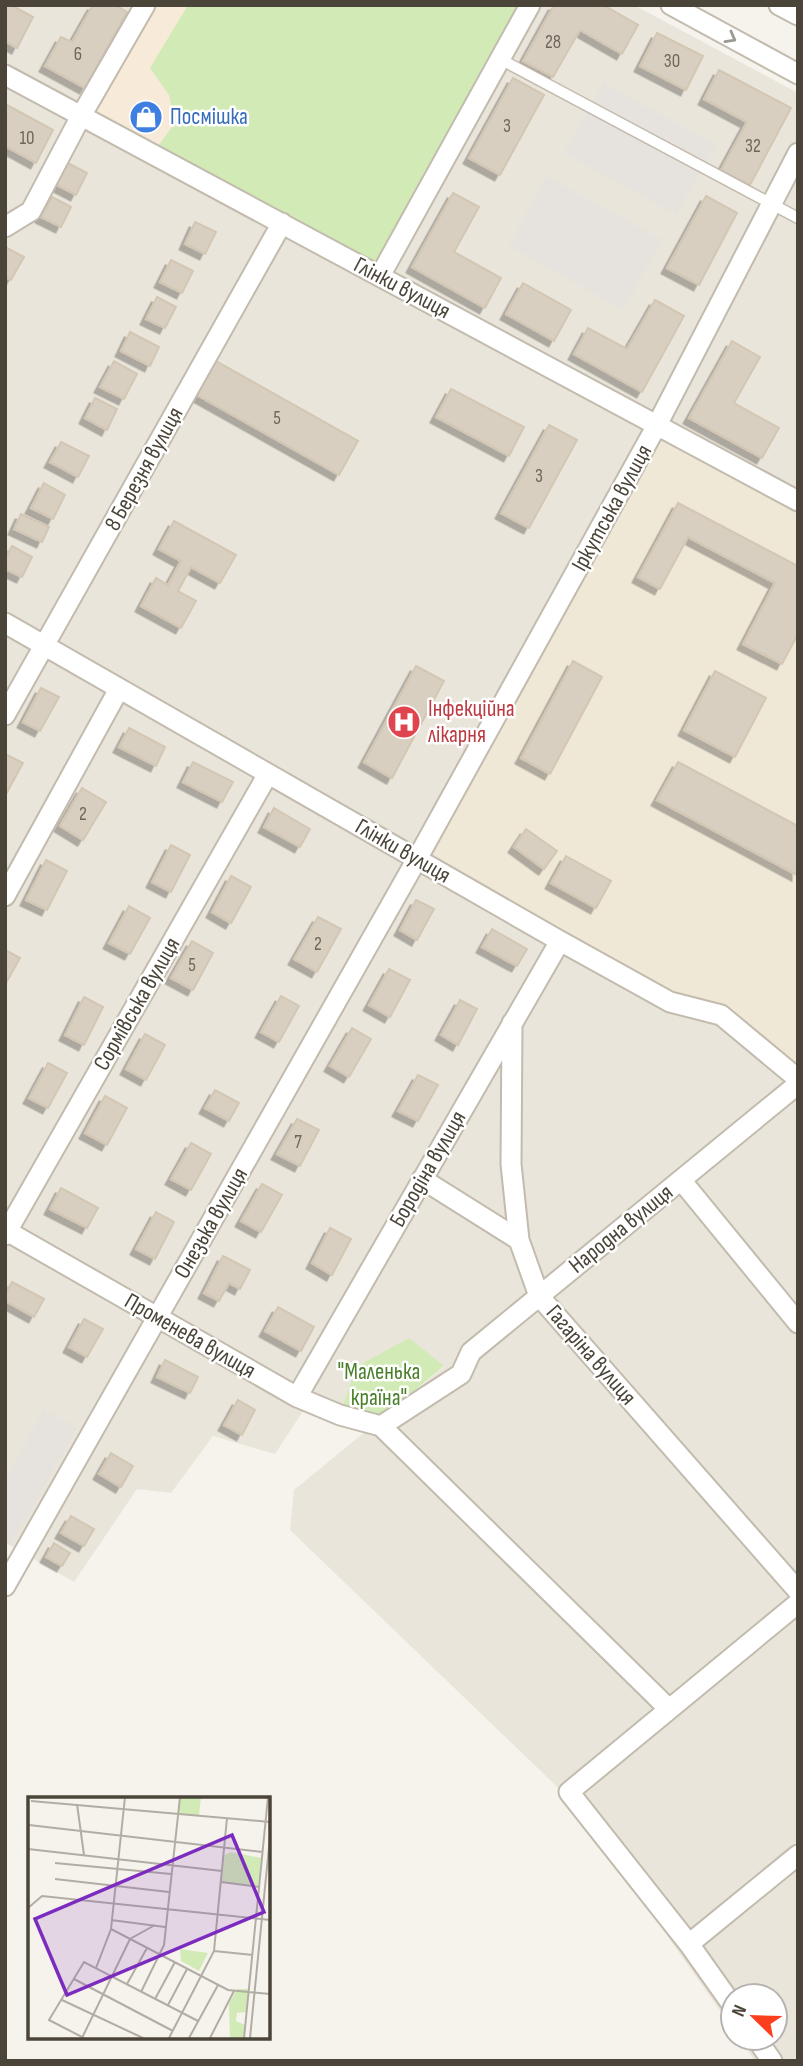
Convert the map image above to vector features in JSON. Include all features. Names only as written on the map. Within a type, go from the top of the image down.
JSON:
[{"type":"street","points":[[5,227],[31,211],[81,116],[145,5]]},
{"type":"street","points":[[380,276],[530,5]]},
{"type":"street","points":[[671,5],[798,75]]},
{"type":"street","points":[[779,5],[798,15]]},
{"type":"street","name":"Глінки вулиця","points":[[5,75],[798,501]]},
{"type":"street","name":"Іркутська вулиця","points":[[417,859],[657,425],[798,153]]},
{"type":"street","name":"8 Березня вулиця","points":[[5,715],[282,223]]},
{"type":"street","name":"Глінки вулиця","points":[[5,623],[670,1002],[721,1015],[798,1082]]},
{"type":"street","points":[[5,896],[119,688]]},
{"type":"street","name":"Сормівська вулиця","points":[[6,1232],[268,774]]},
{"type":"street","name":"Онезька вулиця","points":[[5,1586],[417,859]]},
{"type":"street","name":"Бородіна вулиця","points":[[297,1397],[560,941]]},
{"type":"street","name":"Гагаріна вулиця","points":[[512,1023],[511,1164],[519,1240],[539,1296],[798,1591]]},
{"type":"street","name":"Народна вулиця","points":[[381,1426],[461,1374],[471,1352],[798,1082]]},
{"type":"street","points":[[422,1179],[519,1240]]},
{"type":"street","points":[[681,1180],[798,1322]]},
{"type":"street","name":"Променева вулиця","points":[[6,1232],[297,1397],[340,1415],[381,1426]]},
{"type":"street","points":[[381,1426],[669,1709]]},
{"type":"street","points":[[719,1986],[569,1792],[798,1603]]},
{"type":"street","points":[[689,1944],[798,1855]]},
{"type":"lane","points":[[500,60],[798,218]]},
{"type":"shaded area","points":[[5,5],[150,5],[88,113],[530,5],[634,5],[798,93],[798,501],[721,1015],[798,1079],[798,2061],[755,2061],[749,2052],[789,2052],[789,1982],[719,1982],[719,2009],[572,1801],[290,1530],[294,1490],[444,1367],[409,1339],[356,1367],[341,1411],[312,1397],[275,1454],[213,1436],[171,1493],[137,1489],[74,1582],[11,1546],[77,1427],[5,1482]]},
{"type":"shaded area","points":[[150,5],[188,5],[151,68],[169,95],[175,123],[153,153],[88,114]]},
{"type":"shaded area","points":[[604,83],[716,145],[676,215],[564,153]]},
{"type":"shaded area","points":[[546,176],[662,240],[623,310],[509,246]]},
{"type":"shaded area","points":[[657,425],[798,501],[798,1079],[721,1015],[670,1002],[417,859]]},
{"type":"shaded area","points":[[44,1409],[77,1428],[11,1546],[5,1542],[5,1482]]},
{"type":"green space","points":[[188,5],[530,5],[380,274],[153,153],[175,123],[169,95],[150,68]]},
{"type":"green space","name":"\"Маленька країна\"","points":[[409,1338],[444,1366],[378,1421],[341,1411],[356,1367]]},
{"type":"building","points":[[5,5],[11,5],[33,17],[17,48],[5,41]]},
{"type":"building","points":[[93,5],[115,5],[127,12],[85,88],[45,66],[61,37],[72,42]]},
{"type":"building","points":[[554,5],[603,5],[638,25],[622,54],[580,30],[553,77],[523,61]]},
{"type":"building","points":[[657,33],[703,56],[686,90],[640,66]]},
{"type":"building","points":[[719,70],[791,108],[750,185],[721,170],[747,122],[704,99]]},
{"type":"building","points":[[513,78],[544,95],[500,175],[469,158]]},
{"type":"building","points":[[7,105],[53,130],[36,163],[5,146]]},
{"type":"building","points":[[66,162],[87,173],[76,195],[55,184]]},
{"type":"building","points":[[453,193],[479,207],[454,252],[501,278],[485,308],[412,267]]},
{"type":"building","points":[[706,196],[737,213],[699,285],[667,268]]},
{"type":"building","points":[[52,197],[71,207],[61,227],[41,217]]},
{"type":"building","points":[[195,222],[216,232],[205,254],[185,244]]},
{"type":"building","points":[[5,247],[24,257],[11,280],[5,277]]},
{"type":"building","points":[[171,260],[193,271],[182,293],[160,282]]},
{"type":"building","points":[[523,283],[571,310],[554,341],[506,314]]},
{"type":"building","points":[[157,297],[176,307],[165,328],[146,319]]},
{"type":"building","points":[[655,300],[684,316],[642,392],[574,354],[588,328],[627,349]]},
{"type":"building","points":[[130,332],[159,347],[150,366],[121,351]]},
{"type":"building","points":[[732,341],[760,357],[734,403],[779,428],[762,458],[689,418]]},
{"type":"building","points":[[114,361],[137,374],[124,399],[100,387]]},
{"type":"building","points":[[216,361],[358,441],[339,475],[197,395]]},
{"type":"building","points":[[451,389],[524,427],[509,456],[436,417]]},
{"type":"building","points":[[95,398],[117,409],[107,430],[85,418]]},
{"type":"building","points":[[549,425],[577,440],[529,528],[501,513]]},
{"type":"building","points":[[61,442],[89,456],[78,477],[50,462]]},
{"type":"building","points":[[44,483],[65,495],[53,519],[31,508]]},
{"type":"building","points":[[678,503],[798,566],[798,634],[782,664],[743,644],[775,583],[688,537],[660,589],[638,577]]},
{"type":"building","points":[[21,514],[49,527],[42,542],[14,529]]},
{"type":"building","points":[[174,521],[236,555],[220,583],[191,567],[178,591],[196,601],[181,628],[141,606],[156,578],[168,585],[181,561],[159,549]]},
{"type":"building","points":[[12,546],[32,557],[22,577],[5,569],[5,559]]},
{"type":"building","points":[[573,661],[602,677],[550,774],[521,758]]},
{"type":"building","name":"Інфекційна лікарня","points":[[416,666],[444,681],[392,778],[364,762]]},
{"type":"building","points":[[715,671],[766,698],[735,757],[684,730]]},
{"type":"building","points":[[41,688],[59,697],[40,731],[23,722]]},
{"type":"building","points":[[129,728],[165,747],[156,766],[119,747]]},
{"type":"building","points":[[5,754],[23,763],[5,796]]},
{"type":"building","points":[[193,762],[233,782],[222,802],[183,782]]},
{"type":"building","points":[[678,762],[798,826],[797,875],[657,800]]},
{"type":"building","points":[[82,788],[106,802],[83,840],[60,826]]},
{"type":"building","points":[[274,808],[310,829],[300,847],[264,827]]},
{"type":"building","points":[[526,829],[557,851],[544,869],[514,847]]},
{"type":"building","points":[[171,845],[190,855],[171,892],[152,882]]},
{"type":"building","points":[[566,856],[611,881],[596,908],[551,883]]},
{"type":"building","points":[[46,860],[67,871],[47,910],[26,900]]},
{"type":"building","points":[[231,876],[251,887],[231,923],[212,912]]},
{"type":"building","points":[[416,900],[434,909],[417,940],[400,930]]},
{"type":"building","points":[[129,906],[150,918],[130,954],[109,943]]},
{"type":"building","points":[[318,917],[341,929],[317,972],[294,959]]},
{"type":"building","points":[[492,929],[527,949],[517,966],[482,947]]},
{"type":"building","points":[[192,941],[213,953],[193,990],[171,978]]},
{"type":"building","points":[[5,950],[20,958],[5,985]]},
{"type":"building","points":[[389,969],[410,980],[390,1017],[369,1005]]},
{"type":"building","points":[[281,996],[299,1006],[279,1042],[261,1032]]},
{"type":"building","points":[[84,997],[103,1007],[84,1045],[65,1035]]},
{"type":"building","points":[[460,1000],[477,1009],[458,1045],[441,1035]]},
{"type":"building","points":[[352,1028],[371,1039],[349,1077],[330,1066]]},
{"type":"building","points":[[145,1034],[165,1045],[146,1080],[126,1069]]},
{"type":"building","points":[[48,1063],[67,1073],[48,1108],[29,1098]]},
{"type":"building","points":[[418,1075],[438,1085],[418,1121],[398,1111]]},
{"type":"building","points":[[215,1090],[239,1103],[229,1121],[205,1108]]},
{"type":"building","points":[[105,1096],[127,1108],[107,1145],[85,1133]]},
{"type":"building","points":[[297,1119],[319,1130],[300,1166],[277,1154]]},
{"type":"building","points":[[191,1143],[211,1154],[191,1190],[171,1179]]},
{"type":"building","points":[[262,1184],[282,1195],[261,1232],[241,1221]]},
{"type":"building","points":[[61,1188],[98,1208],[87,1228],[50,1209]]},
{"type":"building","points":[[156,1212],[174,1222],[155,1259],[136,1249]]},
{"type":"building","points":[[330,1228],[351,1239],[332,1275],[312,1263]]},
{"type":"building","points":[[223,1256],[250,1270],[240,1289],[229,1283],[219,1301],[204,1293]]},
{"type":"building","points":[[12,1282],[44,1299],[34,1317],[5,1301],[5,1294]]},
{"type":"building","points":[[278,1307],[314,1327],[301,1351],[265,1331]]},
{"type":"building","points":[[84,1319],[103,1329],[87,1357],[69,1347]]},
{"type":"building","points":[[165,1360],[198,1377],[190,1393],[157,1377]]},
{"type":"building","points":[[238,1400],[255,1410],[242,1435],[224,1425]]},
{"type":"building","points":[[111,1453],[133,1466],[121,1487],[99,1474]]},
{"type":"building","points":[[71,1516],[94,1529],[84,1546],[61,1533]]},
{"type":"building","points":[[54,1543],[70,1553],[62,1566],[46,1557]]},
{"type":"place","name":"Посмішка","points":[[146,117]]},
{"type":"place","name":"Інфекційна лікарня","points":[[404,722]]}]
